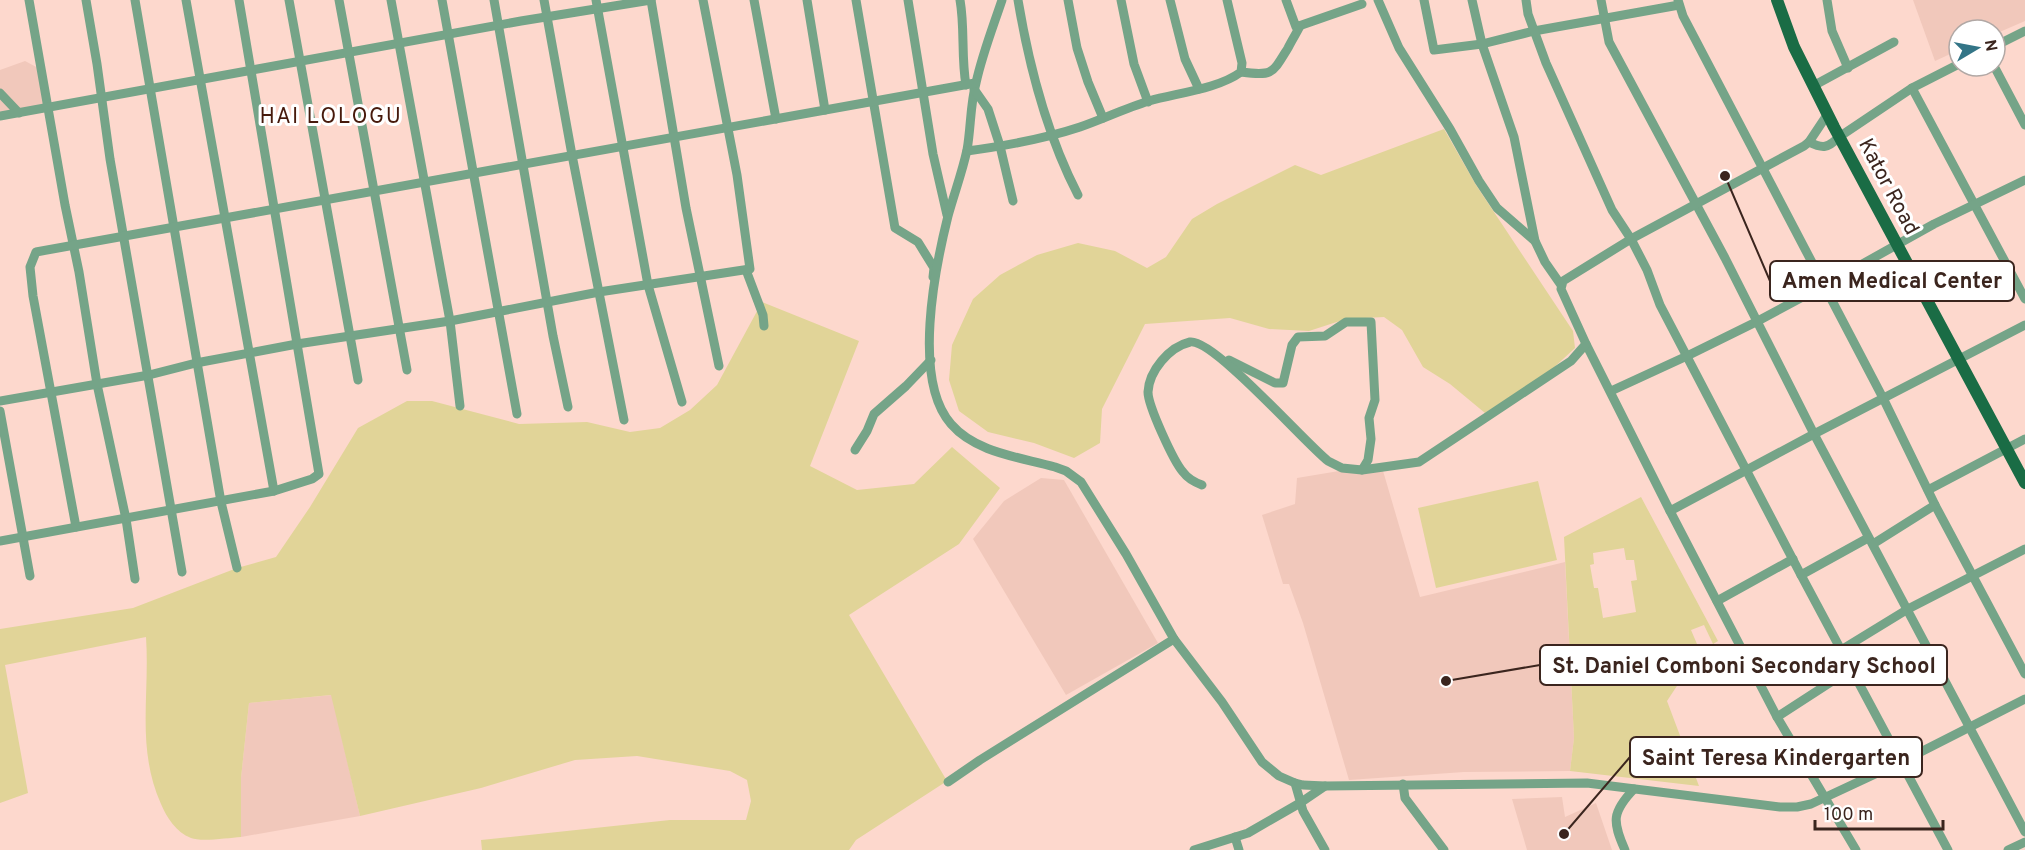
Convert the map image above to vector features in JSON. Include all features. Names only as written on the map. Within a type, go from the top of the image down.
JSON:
[{"type":"main road","name":"Kator Road","points":[[1777,0],[1794,47],[1827,115],[2025,483]]},
{"type":"street","points":[[29,0],[97,384],[126,519],[135,579]]},
{"type":"street","points":[[86,0],[182,572]]},
{"type":"street","points":[[135,0],[196,363],[221,502],[237,568]]},
{"type":"street","points":[[186,0],[274,491]]},
{"type":"street","points":[[0,541],[274,491],[312,479],[319,474],[239,0]]},
{"type":"street","points":[[289,0],[358,380]]},
{"type":"street","points":[[339,0],[407,370]]},
{"type":"street","points":[[391,0],[450,321],[460,406]]},
{"type":"street","points":[[442,0],[517,414]]},
{"type":"street","points":[[494,0],[568,407]]},
{"type":"street","points":[[544,0],[624,420]]},
{"type":"street","points":[[0,116],[548,17],[596,4],[651,0],[674,137],[719,366]]},
{"type":"street","points":[[0,401],[148,375],[196,363],[297,344],[450,321],[598,292],[750,269],[728,127],[705,22],[703,0]]},
{"type":"street","points":[[754,0],[776,119]]},
{"type":"street","points":[[807,0],[825,110]]},
{"type":"street","points":[[855,450],[874,414],[931,361],[934,268],[918,242],[895,228],[856,0]]},
{"type":"street","points":[[908,0],[933,154],[948,217]]},
{"type":"street","points":[[960,0],[964,26],[963,66],[972,86],[988,109],[1000,146],[1013,201]]},
{"type":"street","points":[[1002,0],[972,86],[967,151],[948,217],[932,298],[931,361],[936,398],[952,425],[983,447],[1055,467],[1066,471],[1081,482],[1174,639],[1222,702],[1262,762],[1279,776],[1303,785],[1326,786],[1587,783],[1780,807],[1797,807],[1825,798],[2025,699]]},
{"type":"street","points":[[1018,0],[1028,50],[1053,135],[1063,166],[1078,195]]},
{"type":"street","points":[[1068,0],[1077,48],[1103,118]]},
{"type":"street","points":[[1121,0],[1134,64],[1148,102]]},
{"type":"street","points":[[1170,0],[1185,59],[1199,89]]},
{"type":"street","points":[[1227,0],[1242,63],[1241,72]]},
{"type":"street","points":[[1286,0],[1296,27],[1363,1]]},
{"type":"street","points":[[1378,0],[1399,48],[1450,129],[1479,181],[1497,208],[1535,241]]},
{"type":"street","points":[[1424,0],[1434,50],[1482,44],[1534,31],[1679,3],[1762,169],[1883,398],[1935,505],[2025,674]]},
{"type":"street","points":[[1472,0],[1482,44],[1514,137],[1535,241],[1545,262],[1561,285],[1586,344],[1777,717],[1857,850]]},
{"type":"street","points":[[1526,0],[1546,63],[1612,210],[1631,239],[1647,270],[1660,305],[1948,850]]},
{"type":"street","points":[[1601,0],[1609,42],[2025,832]]},
{"type":"street","points":[[1827,0],[1833,31],[1848,68]]},
{"type":"street","points":[[596,4],[648,285],[682,402]]},
{"type":"street","points":[[967,151],[1053,135],[1148,102],[1199,89],[1234,77],[1241,72],[1262,74],[1271,72],[1277,67],[1300,26]]},
{"type":"street","points":[[2007,40],[2025,31]]},
{"type":"street","points":[[1813,86],[1894,42]]},
{"type":"street","points":[[1809,142],[1820,147],[1833,143],[1912,88],[1947,70]]},
{"type":"street","points":[[2000,78],[2025,125]]},
{"type":"street","points":[[76,527],[49,392],[33,296],[31,260],[36,252],[622,145],[972,86]]},
{"type":"street","points":[[1912,88],[2025,299]]},
{"type":"street","points":[[0,93],[19,113]]},
{"type":"street","points":[[1561,285],[1563,281],[1631,239],[1809,142],[1827,115]]},
{"type":"street","points":[[1611,391],[1687,357],[1756,322],[1934,224],[2025,180]]},
{"type":"street","points":[[746,270],[763,315],[764,326]]},
{"type":"street","points":[[1213,353],[1278,384],[1284,381],[1292,345],[1298,337],[1325,336],[1346,322],[1371,322],[1375,400],[1369,418],[1371,439],[1368,460],[1362,470]]},
{"type":"street","points":[[1670,511],[2025,325]]},
{"type":"street","points":[[1202,485],[1191,481],[1181,470],[1151,408],[1148,393],[1153,373],[1165,357],[1190,342],[1197,342],[1213,353],[1290,423],[1322,456],[1342,468],[1362,470],[1419,462],[1563,367],[1586,344]]},
{"type":"street","points":[[0,411],[30,576]]},
{"type":"street","points":[[1928,490],[2025,439]]},
{"type":"street","points":[[1801,574],[1870,541],[1935,505]]},
{"type":"street","points":[[1841,650],[1908,609],[2025,549]]},
{"type":"street","points":[[1717,601],[1793,559]]},
{"type":"street","points":[[948,782],[1174,639]]},
{"type":"street","points":[[1777,717],[1851,669]]},
{"type":"street","points":[[1294,783],[1300,803],[1325,850]]},
{"type":"street","points":[[1403,784],[1405,798],[1444,850]]},
{"type":"street","points":[[1200,849],[1248,833],[1326,786]]},
{"type":"street","points":[[1625,850],[1618,836],[1616,819],[1620,804],[1634,789]]},
{"type":"street","points":[[1235,837],[1239,850]]},
{"type":"street","points":[[2008,850],[2025,842]]},
{"type":"shaded area","points":[[1913,0],[2025,0],[2025,21],[2007,29],[2007,18],[1947,18],[1947,56],[1935,61]]},
{"type":"shaded area","points":[[25,61],[40,69],[45,105],[0,112],[0,70]]},
{"type":"shaded area","points":[[1444,129],[1476,185],[1573,331],[1575,348],[1549,372],[1485,413],[1450,384],[1423,367],[1402,330],[1384,317],[1346,319],[1309,331],[1269,329],[1230,318],[1145,324],[1102,409],[1100,443],[1074,458],[1034,443],[988,432],[959,411],[949,380],[952,345],[973,299],[1000,275],[1037,255],[1078,243],[1115,251],[1147,268],[1166,257],[1192,219],[1295,165],[1321,175]]},
{"type":"shaded area","points":[[762,302],[859,341],[810,466],[857,490],[914,484],[952,447],[1000,488],[959,544],[849,615],[947,781],[856,840],[849,850],[482,850],[481,840],[670,820],[746,820],[751,801],[747,780],[730,771],[637,756],[575,760],[481,788],[360,816],[331,695],[249,703],[241,778],[241,837],[208,840],[191,838],[176,828],[166,814],[153,783],[146,742],[146,637],[5,665],[28,793],[0,803],[0,629],[133,608],[237,568],[276,557],[310,507],[358,428],[407,401],[432,401],[519,424],[587,422],[630,432],[660,428],[690,410],[717,385]]},
{"type":"shaded area","points":[[1381,464],[1420,597],[1565,562],[1574,738],[1570,771],[1464,772],[1349,780],[1303,623],[1289,584],[1283,584],[1262,515],[1295,504],[1297,478]]},
{"type":"shaded area","points":[[1041,478],[1064,480],[1158,643],[1066,695],[973,539],[1004,501]]},
{"type":"shaded area","points":[[1538,481],[1557,560],[1436,588],[1418,508]]},
{"type":"shaded area","points":[[1641,497],[1718,641],[1713,644],[1704,625],[1691,630],[1700,651],[1667,701],[1699,786],[1570,771],[1574,738],[1564,537]],"holes":[[[1624,548],[1626,560],[1634,560],[1637,580],[1631,581],[1636,612],[1603,618],[1598,588],[1594,588],[1590,565],[1594,564],[1593,553]]]},
{"type":"shaded area","points":[[332,695],[360,816],[241,837],[241,778],[249,703]]},
{"type":"shaded area","points":[[1562,797],[1565,817],[1596,803],[1612,850],[1527,850],[1512,799]]},
{"type":"place","name":"Amen Medical Center","points":[[1725,176]]},
{"type":"place","name":"St. Daniel Comboni Secondary School","points":[[1446,681]]},
{"type":"place","name":"Saint Teresa Kindergarten","points":[[1564,834]]},
{"type":"district","name":"HAI LOLOGU","points":[[331,117]]}]
